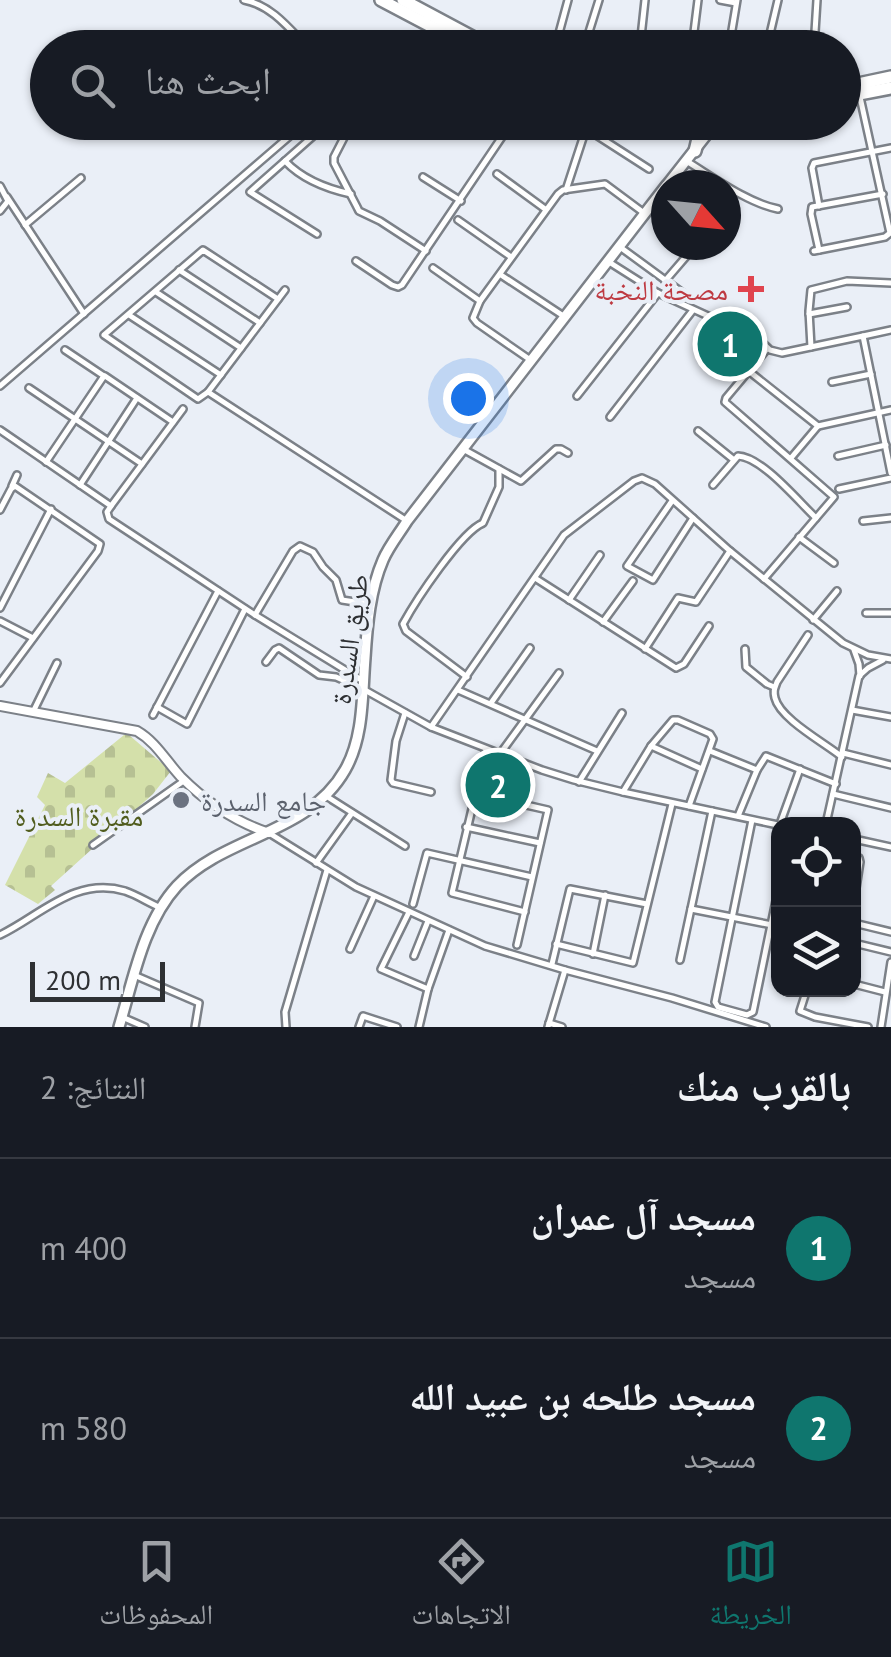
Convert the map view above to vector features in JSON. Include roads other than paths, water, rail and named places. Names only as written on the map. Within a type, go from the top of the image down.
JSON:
[{"type":"highway","points":[[381,0],[436,30]]},
{"type":"highway","points":[[403,0],[430,6],[466,30]]},
{"type":"highway","points":[[861,84],[891,77]]},
{"type":"highway","points":[[861,94],[891,88]]},
{"type":"highway","points":[[690,156],[697,140]]},
{"type":"main road","name":"طريق السدرة","points":[[679,170],[690,156]]},
{"type":"main road","name":"طريق السدرة","points":[[120,1022],[161,908],[179,884],[223,854],[286,826],[326,796],[344,772],[361,720],[370,605],[383,561],[407,521],[651,204]]},
{"type":"street","points":[[244,0],[260,4],[290,30]]},
{"type":"street","points":[[560,30],[568,0]]},
{"type":"street","points":[[589,30],[598,0]]},
{"type":"street","points":[[641,30],[645,0]]},
{"type":"street","points":[[694,30],[698,0]]},
{"type":"street","points":[[720,0],[736,2],[732,30]]},
{"type":"street","points":[[771,30],[778,0]]},
{"type":"street","points":[[816,0],[816,30]]},
{"type":"street","points":[[861,98],[890,228],[888,236],[816,250],[812,207],[882,194]]},
{"type":"street","points":[[0,386],[285,140]]},
{"type":"street","points":[[308,140],[251,192],[318,234]]},
{"type":"street","points":[[343,140],[334,160],[359,211],[426,251]]},
{"type":"street","points":[[356,261],[392,285],[400,286],[500,140]]},
{"type":"street","points":[[566,190],[582,140]]},
{"type":"street","points":[[604,140],[649,170]]},
{"type":"street","points":[[819,206],[814,163],[891,148]]},
{"type":"street","points":[[690,156],[738,192],[778,209]]},
{"type":"street","points":[[285,160],[307,178],[352,194]]},
{"type":"street","points":[[572,173],[584,186]]},
{"type":"street","points":[[498,174],[546,209]]},
{"type":"street","points":[[423,177],[461,201]]},
{"type":"street","points":[[26,226],[81,178]]},
{"type":"street","points":[[532,361],[473,318],[480,300],[546,209],[566,190],[608,184],[644,213]]},
{"type":"street","points":[[0,186],[84,314]]},
{"type":"street","points":[[0,210],[7,197]]},
{"type":"street","points":[[458,220],[511,256]]},
{"type":"street","points":[[618,246],[691,298]]},
{"type":"street","points":[[278,299],[203,250],[104,335],[198,399],[208,392],[286,290]]},
{"type":"street","points":[[607,260],[658,293],[753,334],[768,348],[782,353],[891,330]]},
{"type":"street","points":[[665,281],[683,260]]},
{"type":"street","points":[[433,268],[480,300]]},
{"type":"street","points":[[179,270],[260,324]]},
{"type":"street","points":[[500,275],[565,318]]},
{"type":"street","points":[[811,347],[809,314],[813,289],[847,282],[891,283]]},
{"type":"street","points":[[155,291],[241,348]]},
{"type":"street","points":[[578,396],[658,293]]},
{"type":"street","points":[[809,314],[846,308]]},
{"type":"street","points":[[610,417],[693,310]]},
{"type":"street","points":[[129,315],[221,374]]},
{"type":"street","points":[[839,489],[891,476],[863,336]]},
{"type":"street","points":[[764,579],[833,499],[833,494],[726,404],[726,398],[768,348]]},
{"type":"street","points":[[65,350],[173,422]]},
{"type":"street","points":[[748,372],[818,426]]},
{"type":"street","points":[[832,382],[872,374]]},
{"type":"street","points":[[46,462],[104,376]]},
{"type":"street","points":[[29,388],[142,464]]},
{"type":"street","points":[[208,392],[407,521]]},
{"type":"street","points":[[80,485],[136,398]]},
{"type":"street","points":[[183,409],[110,506],[109,519],[431,728],[579,782],[771,824]]},
{"type":"street","points":[[790,459],[818,426],[891,410]]},
{"type":"street","points":[[0,430],[110,506]]},
{"type":"street","points":[[698,431],[734,460]]},
{"type":"street","points":[[838,456],[886,445]]},
{"type":"street","points":[[464,449],[522,481],[553,451],[559,448],[568,453]]},
{"type":"street","points":[[713,485],[740,455],[752,459],[816,518]]},
{"type":"street","points":[[468,677],[406,631],[403,624],[462,540],[483,522],[499,488],[499,469]]},
{"type":"street","points":[[0,510],[17,475]]},
{"type":"street","points":[[431,728],[567,532],[634,481],[646,478],[813,620],[854,650],[888,659]]},
{"type":"street","points":[[0,682],[100,546],[15,486],[11,488]]},
{"type":"street","points":[[672,500],[627,566],[653,580],[693,518]]},
{"type":"street","points":[[0,608],[51,510]]},
{"type":"street","points":[[863,521],[891,518]]},
{"type":"street","points":[[799,537],[834,563]]},
{"type":"street","points":[[254,615],[293,551],[300,546],[313,552],[336,580],[342,600],[370,605]]},
{"type":"street","points":[[645,649],[678,598],[696,602],[730,551]]},
{"type":"street","points":[[569,600],[600,555]]},
{"type":"street","points":[[536,578],[675,668],[680,668],[709,626]]},
{"type":"street","points":[[603,622],[633,580]]},
{"type":"street","points":[[218,591],[155,711],[186,724],[246,609]]},
{"type":"street","points":[[813,620],[837,591]]},
{"type":"street","points":[[866,614],[891,613]]},
{"type":"street","points":[[0,621],[33,638]]},
{"type":"street","points":[[808,635],[774,687],[774,698],[782,711],[842,755],[891,765]]},
{"type":"street","points":[[266,662],[280,648],[319,675],[363,685]]},
{"type":"street","points":[[491,704],[530,648]]},
{"type":"street","points":[[745,649],[746,667],[774,687]]},
{"type":"street","points":[[828,817],[860,676],[854,650]]},
{"type":"street","points":[[860,676],[888,659]]},
{"type":"street","points":[[32,712],[56,663]]},
{"type":"street","points":[[500,754],[559,673]]},
{"type":"street","points":[[458,690],[597,751]]},
{"type":"street","points":[[0,706],[137,731],[149,738],[185,780],[242,823],[269,833],[374,896],[494,949],[766,1027]]},
{"type":"street","points":[[852,710],[891,717]]},
{"type":"street","points":[[405,713],[390,780],[431,792]]},
{"type":"street","points":[[579,782],[622,713]]},
{"type":"street","points":[[623,792],[651,746],[676,719],[712,735],[713,739],[689,806]]},
{"type":"street","points":[[651,746],[702,768]]},
{"type":"street","points":[[486,750],[452,894],[525,912]]},
{"type":"street","points":[[710,751],[757,770]]},
{"type":"street","points":[[738,816],[766,756],[836,784]]},
{"type":"street","points":[[782,817],[800,769]]},
{"type":"street","points":[[93,845],[185,780]]},
{"type":"street","points":[[474,793],[547,809],[517,945]]},
{"type":"street","points":[[833,794],[891,808]]},
{"type":"street","points":[[326,796],[405,846]]},
{"type":"street","points":[[556,944],[633,963],[672,804]]},
{"type":"street","points":[[680,960],[712,810]]},
{"type":"street","points":[[316,863],[352,812]]},
{"type":"street","points":[[752,820],[718,1007],[752,1014],[771,930]]},
{"type":"street","points":[[238,847],[244,836],[242,823]]},
{"type":"street","points":[[466,827],[540,842]]},
{"type":"street","points":[[861,840],[890,846],[891,835]]},
{"type":"street","points":[[412,904],[426,853],[532,877]]},
{"type":"street","points":[[286,1027],[285,1012],[327,870]]},
{"type":"street","points":[[552,966],[570,889],[647,904]]},
{"type":"street","points":[[0,935],[64,896],[86,890],[124,892],[161,908]]},
{"type":"street","points":[[350,949],[374,896]]},
{"type":"street","points":[[592,954],[606,896]]},
{"type":"street","points":[[691,909],[771,925]]},
{"type":"street","points":[[409,912],[381,969],[428,989]]},
{"type":"street","points":[[414,956],[428,921]]},
{"type":"street","points":[[861,925],[891,932]]},
{"type":"street","points":[[418,1027],[449,930]]},
{"type":"street","points":[[861,946],[891,952]]},
{"type":"street","points":[[881,1027],[891,962]]},
{"type":"street","points":[[562,1027],[548,1025],[565,970]]},
{"type":"street","points":[[134,975],[199,1003],[194,1027]]},
{"type":"street","points":[[861,986],[885,992]]},
{"type":"street","points":[[805,997],[800,1010],[809,1015],[868,1027]]},
{"type":"street","points":[[359,1027],[363,1016],[396,1027]]},
{"type":"street","points":[[120,1022],[145,1027]]},
{"type":"place","name":"مصحة النخبة","points":[[751,289]]},
{"type":"place","name":"مسجد آل عمران","points":[[730,344]]},
{"type":"place","name":"مسجد طلحه بن عبيد الله","points":[[498,785]]},
{"type":"place","name":"جامع السدرة","points":[[181,800]]},
{"type":"park label","name":"مقبرة السدرة","points":[[79,815]]}]
